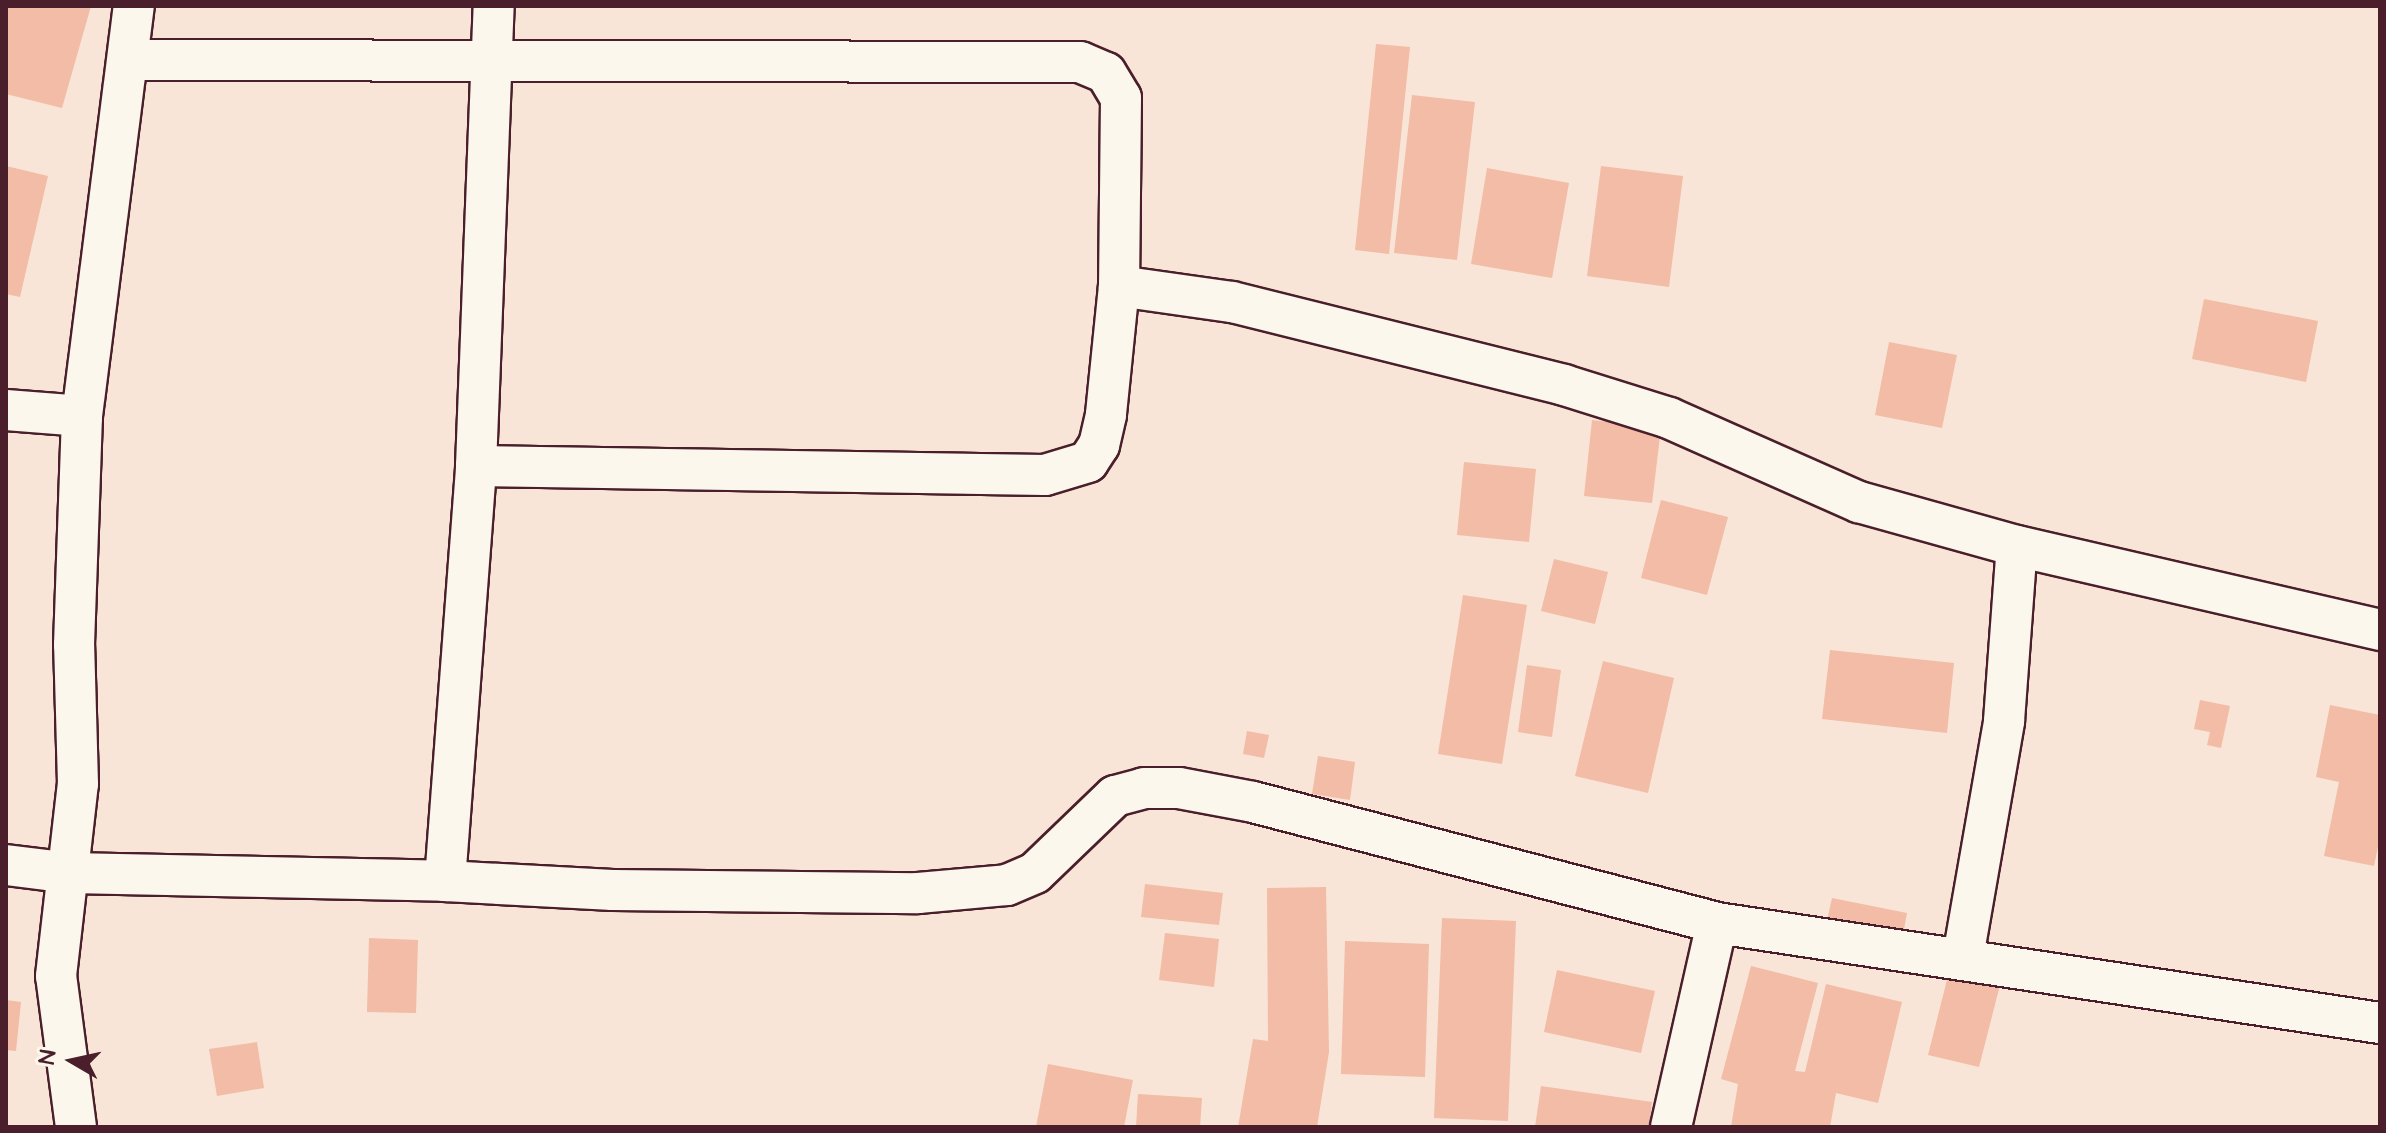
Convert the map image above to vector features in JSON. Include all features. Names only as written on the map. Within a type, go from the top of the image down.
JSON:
[{"type":"street","points":[[76,1127],[56,976],[78,784],[74,645],[82,416],[134,6]]},
{"type":"street","points":[[445,881],[476,466],[494,6]]},
{"type":"street","points":[[129,60],[1080,62],[1106,73],[1121,98],[1119,286],[1099,445],[1088,462],[1071,471],[1045,475],[476,466]]},
{"type":"street","points":[[1119,286],[1232,302],[1564,385],[1669,418],[1859,502],[2017,546],[2380,630]]},
{"type":"street","points":[[6,410],[82,416]]},
{"type":"street","points":[[1963,957],[2004,721],[2017,546]]},
{"type":"street","points":[[6,865],[70,873],[445,881],[613,890],[888,893],[1007,885],[1035,873],[1115,796],[1144,788],[1179,788],[1253,802],[1717,923],[1963,957],[2380,1023]]},
{"type":"street","points":[[1671,1127],[1717,923]]},
{"type":"building","points":[[6,6],[91,6],[62,108],[6,94]]},
{"type":"building","points":[[1376,44],[1410,47],[1389,254],[1355,250]]},
{"type":"building","points":[[1412,95],[1475,102],[1457,260],[1394,253]]},
{"type":"building","points":[[6,166],[48,176],[20,297],[6,294]]},
{"type":"building","points":[[1601,166],[1683,176],[1669,287],[1587,276]]},
{"type":"building","points":[[1487,168],[1569,183],[1552,278],[1471,264]]},
{"type":"building","points":[[2204,299],[2318,321],[2306,382],[2192,359]]},
{"type":"building","points":[[1889,342],[1957,355],[1942,428],[1875,415]]},
{"type":"building","points":[[1592,420],[1661,428],[1652,503],[1584,496]]},
{"type":"building","points":[[1464,462],[1536,469],[1529,542],[1457,535]]},
{"type":"building","points":[[1661,500],[1728,517],[1707,595],[1641,578]]},
{"type":"building","points":[[1554,559],[1608,572],[1595,624],[1541,611]]},
{"type":"building","points":[[1463,595],[1527,605],[1502,764],[1438,754]]},
{"type":"building","points":[[1830,650],[1954,663],[1947,733],[1822,719]]},
{"type":"building","points":[[1603,661],[1674,678],[1648,793],[1575,776]]},
{"type":"building","points":[[1527,665],[1561,670],[1552,737],[1518,732]]},
{"type":"building","points":[[2200,700],[2230,706],[2221,748],[2207,745],[2210,732],[2194,729]]},
{"type":"building","points":[[2330,705],[2380,715],[2380,837],[2374,866],[2324,856],[2339,782],[2316,777]]},
{"type":"building","points":[[1247,731],[1269,735],[1264,758],[1243,754]]},
{"type":"building","points":[[1318,756],[1355,762],[1350,800],[1312,794]]},
{"type":"building","points":[[1145,884],[1223,893],[1219,925],[1141,917]]},
{"type":"building","points":[[1326,887],[1329,1052],[1317,1127],[1238,1127],[1253,1039],[1268,1041],[1267,888]]},
{"type":"building","points":[[1832,898],[1907,913],[1902,940],[1826,925]]},
{"type":"building","points":[[1442,918],[1516,921],[1508,1121],[1434,1118]]},
{"type":"building","points":[[1165,933],[1219,939],[1214,987],[1159,980]]},
{"type":"building","points":[[369,938],[418,940],[416,1013],[367,1012]]},
{"type":"building","points":[[1345,941],[1429,944],[1425,1077],[1341,1074]]},
{"type":"building","points":[[1751,966],[1818,983],[1795,1071],[1805,1072],[1826,984],[1902,1002],[1878,1103],[1836,1093],[1830,1127],[1731,1127],[1738,1084],[1721,1079]]},
{"type":"building","points":[[1950,968],[2001,981],[1979,1067],[1928,1055]]},
{"type":"building","points":[[1557,970],[1655,991],[1641,1053],[1544,1032]]},
{"type":"building","points":[[6,1000],[21,1002],[16,1051],[6,1050]]},
{"type":"building","points":[[257,1042],[264,1088],[217,1096],[209,1049]]},
{"type":"building","points":[[1048,1064],[1133,1080],[1124,1127],[1036,1127]]},
{"type":"building","points":[[1541,1086],[1652,1102],[1649,1127],[1535,1127]]},
{"type":"building","points":[[1138,1094],[1202,1098],[1200,1127],[1136,1127]]}]
